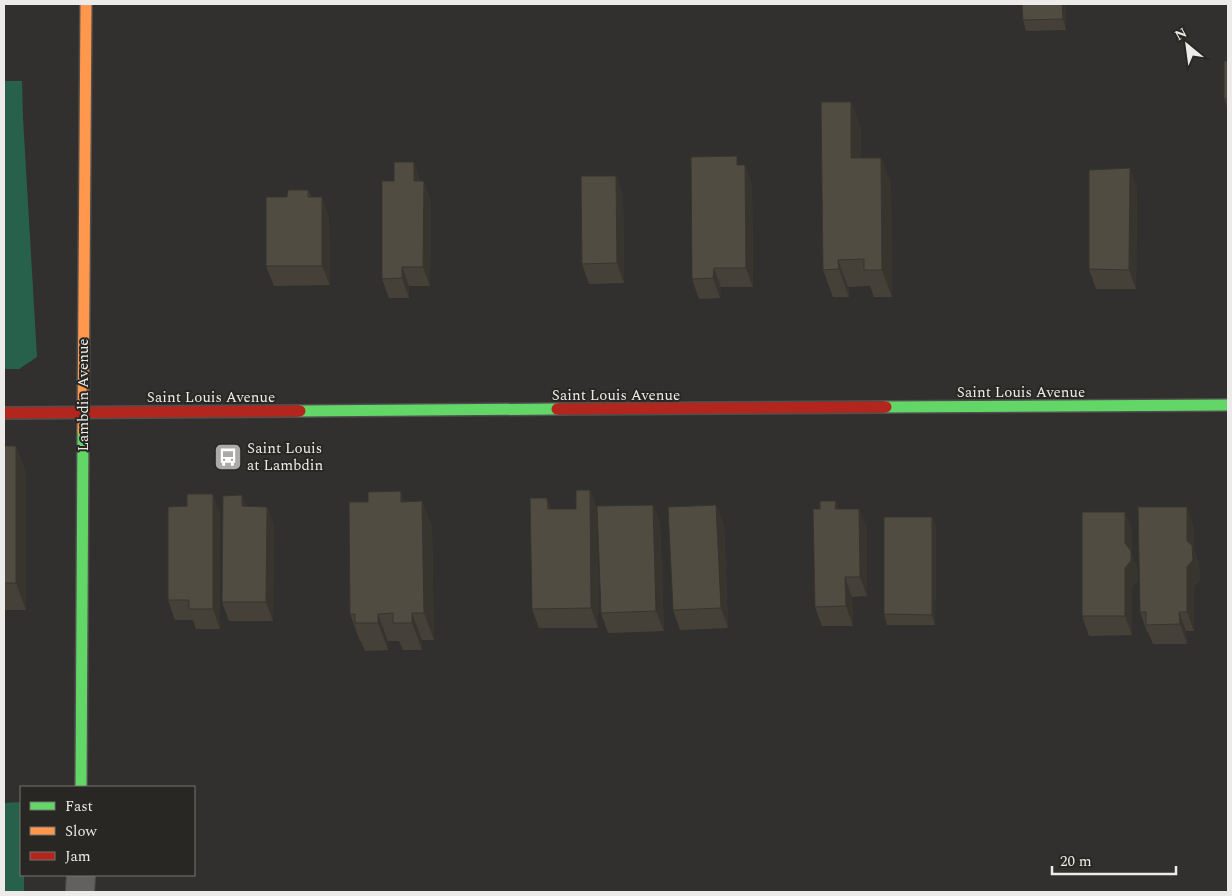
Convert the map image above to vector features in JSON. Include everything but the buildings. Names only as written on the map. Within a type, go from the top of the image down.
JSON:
[{"type":"street","name":"Lambdin Avenue","points":[[81,786],[86,4]]},
{"type":"street","name":"Saint Louis Avenue","points":[[4,413],[1228,405]]},
{"type":"street","points":[[80,892],[81,876]]},
{"type":"green space","points":[[4,81],[22,81],[37,357],[19,369],[4,369]]},
{"type":"green space","points":[[20,802],[20,876],[24,876],[24,892],[4,892],[4,803]]},
{"type":"traffic: fast","points":[[886,407],[1228,405]]},
{"type":"traffic: fast","points":[[300,411],[557,409]]},
{"type":"traffic: fast","points":[[81,786],[83,431]]},
{"type":"traffic: slow","points":[[83,431],[86,4]]},
{"type":"traffic: jam","points":[[557,409],[886,407]]},
{"type":"traffic: jam","points":[[4,413],[300,411]]},
{"type":"place","name":"Saint Louis at Lambdin","points":[[228,457]]}]
